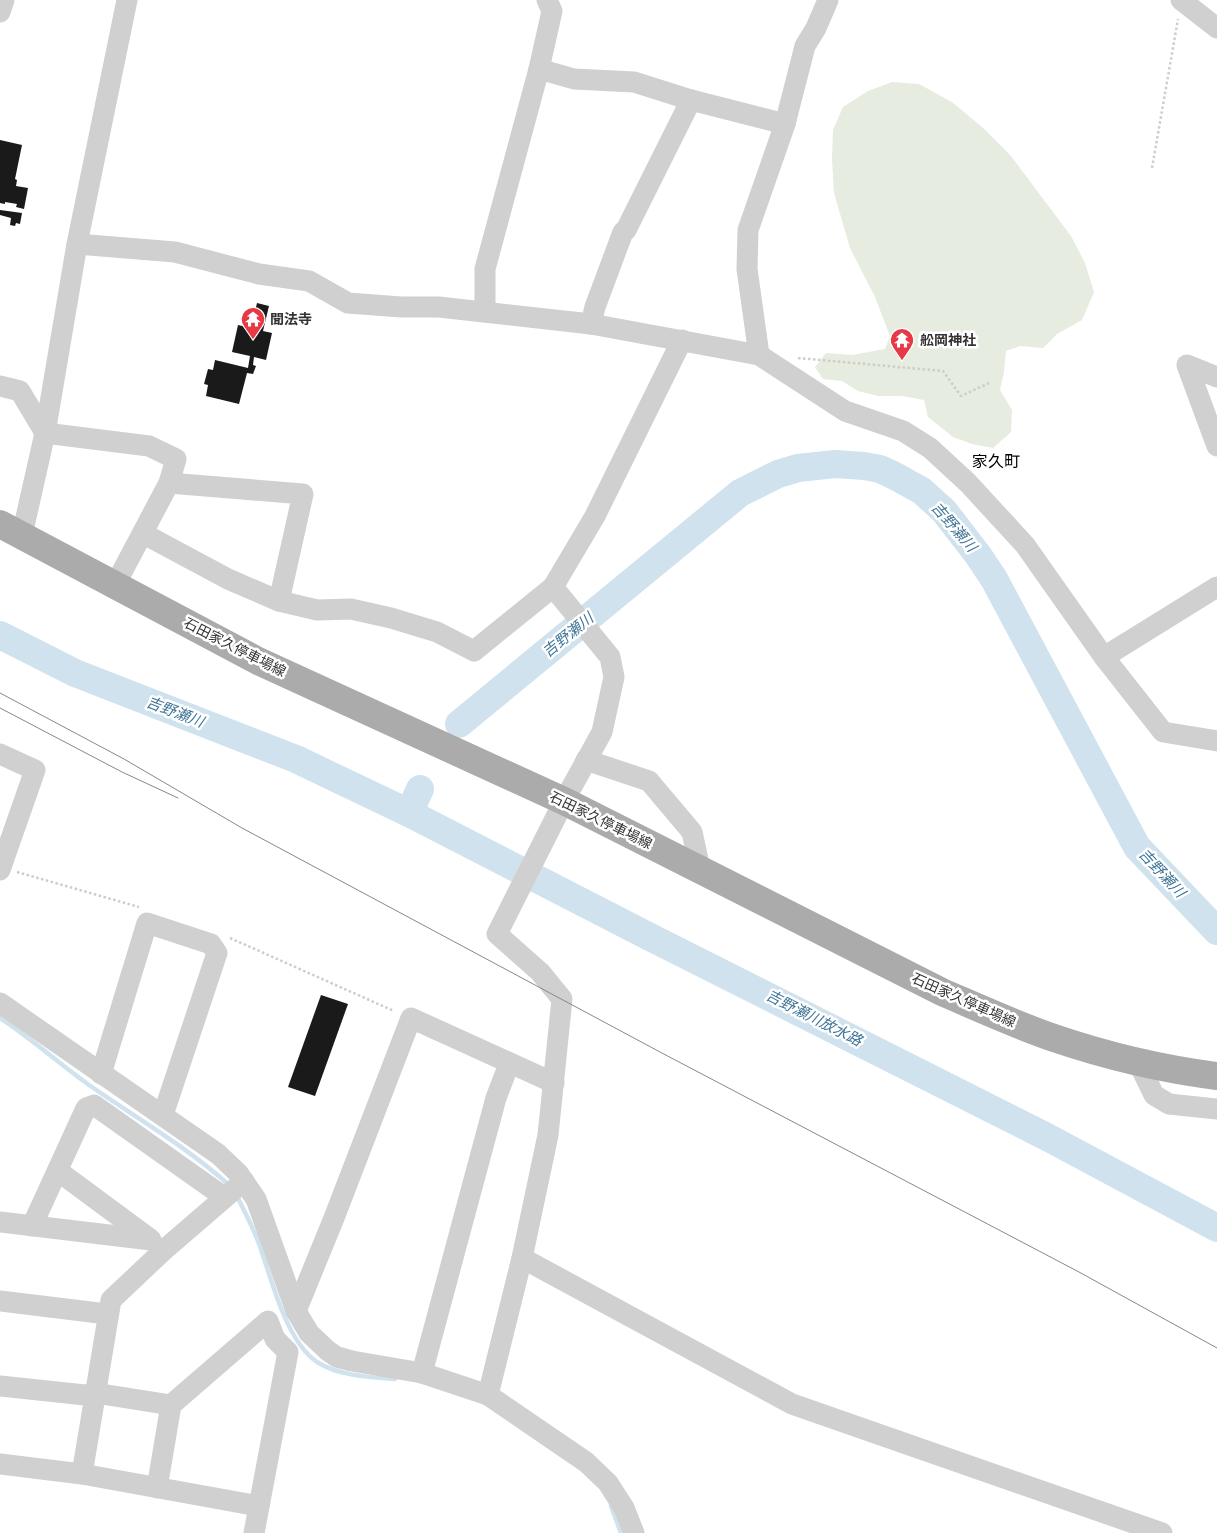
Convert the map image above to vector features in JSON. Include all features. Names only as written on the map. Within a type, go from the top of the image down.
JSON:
[{"type":"main road","name":"石田家久停車場線","points":[[11,529],[258,661],[564,801],[942,992],[997,1017],[1063,1041],[1138,1062],[1168,1069],[1217,1076]]},
{"type":"street","points":[[0,12],[4,0]]},
{"type":"street","points":[[11,529],[45,433],[77,244],[127,0]]},
{"type":"street","points":[[485,312],[485,269],[539,69],[552,11],[546,0]]},
{"type":"street","points":[[759,355],[747,269],[748,230],[785,124],[804,46],[816,28],[828,0]]},
{"type":"street","points":[[1179,9],[1217,28]]},
{"type":"street","points":[[539,69],[574,79],[634,82],[691,100],[785,124]]},
{"type":"street","points":[[591,324],[595,307],[622,232],[626,230],[691,100]]},
{"type":"street","points":[[77,244],[175,252],[259,274],[309,281],[348,303],[402,307],[439,307],[591,324],[759,355],[845,410],[903,431],[930,448],[968,483],[1025,545],[1104,657],[1163,732],[1217,741]]},
{"type":"street","points":[[144,534],[228,579],[279,601],[317,610],[351,609],[391,618],[437,632],[474,651],[552,587],[595,516],[682,340]]},
{"type":"street","points":[[1217,377],[1187,365],[1217,446]]},
{"type":"street","points":[[0,386],[20,391],[45,433]]},
{"type":"street","points":[[45,433],[149,446],[176,459],[169,483],[144,534],[115,585]]},
{"type":"street","points":[[169,483],[303,494],[279,601]]},
{"type":"street","points":[[488,1395],[522,1258],[548,1135],[562,999],[534,966],[497,934],[547,833],[602,732],[614,678],[610,657],[552,587]]},
{"type":"street","points":[[1104,657],[1217,587]]},
{"type":"street","points":[[0,754],[35,770],[0,870]]},
{"type":"street","points":[[586,760],[649,781],[692,832],[700,869]]},
{"type":"street","points":[[101,1074],[147,923],[211,944],[217,953],[164,1115]]},
{"type":"street","points":[[0,1003],[218,1154],[233,1190]]},
{"type":"street","points":[[296,1311],[412,1018],[554,1083]]},
{"type":"street","points":[[1138,1062],[1154,1095],[1169,1104],[1217,1109]]},
{"type":"street","points":[[422,1373],[496,1098],[509,1064]]},
{"type":"street","points":[[32,1226],[86,1108],[94,1105],[233,1190],[256,1199],[296,1311],[310,1333],[328,1351],[337,1357],[352,1362],[422,1373],[488,1395],[592,1468],[608,1483],[624,1508],[634,1533]]},
{"type":"street","points":[[58,1171],[158,1245]]},
{"type":"street","points":[[82,1474],[107,1314],[111,1300],[158,1245],[233,1190]]},
{"type":"street","points":[[0,1222],[158,1245]]},
{"type":"street","points":[[522,1258],[792,1404],[1162,1533]]},
{"type":"street","points":[[0,1301],[107,1314]]},
{"type":"street","points":[[157,1488],[172,1405],[268,1321],[275,1339],[288,1352],[254,1533]]},
{"type":"street","points":[[0,1386],[85,1395],[95,1393],[172,1405]]},
{"type":"street","points":[[0,1464],[82,1474],[259,1506]]},
{"type":"path","points":[[1152,168],[1179,9]]},
{"type":"path","points":[[798,358],[943,371],[961,396],[989,383]]},
{"type":"shaded area","points":[[892,82],[919,84],[952,102],[982,127],[1011,156],[1071,236],[1085,263],[1094,292],[1082,320],[1057,334],[1043,348],[1020,346],[1006,351],[1000,390],[1012,410],[1011,432],[993,448],[972,444],[953,437],[928,417],[924,400],[902,396],[878,396],[858,391],[842,381],[823,379],[815,367],[826,353],[852,355],[885,349],[890,336],[875,297],[850,248],[834,193],[832,159],[833,130],[843,107],[868,91]]},
{"type":"building","points":[[0,140],[22,145],[15,179],[17,180],[16,186],[28,188],[24,209],[16,207],[17,204],[0,203]]},
{"type":"building","points":[[0,210],[22,213],[20,224],[10,225],[11,218],[0,215]]},
{"type":"building","points":[[257,303],[269,306],[263,331],[272,333],[266,360],[254,357],[253,365],[256,366],[253,374],[247,373],[239,404],[206,396],[208,385],[204,384],[208,369],[213,370],[215,360],[248,368],[250,356],[232,352],[238,325],[251,328]]},
{"type":"building","points":[[321,995],[348,1004],[315,1096],[288,1087]]},
{"type":"waterway","name":"吉野瀬川","points":[[459,724],[740,493],[778,474],[798,468],[835,464],[880,469],[922,491],[944,511],[978,555],[994,579],[1137,847],[1217,931]]},
{"type":"waterway","name":"吉野瀬川","points":[[0,635],[75,673],[296,759],[409,813],[420,789]]},
{"type":"waterway","name":"吉野瀬川放水路","points":[[409,813],[1047,1137],[1217,1228]]},
{"type":"waterway","points":[[0,1018],[89,1085],[196,1158],[229,1185]]},
{"type":"waterway","points":[[237,1196],[257,1238],[288,1324],[306,1352],[326,1367],[344,1373],[395,1379]]},
{"type":"waterway","points":[[611,1506],[621,1533]]},
{"type":"tram line","points":[[0,693],[124,759],[242,828],[660,1052],[1079,1272],[1217,1348]]},
{"type":"tram line","points":[[0,708],[122,772],[178,798]]},
{"type":"place","name":"聞法寺","points":[[253,340]]},
{"type":"place","name":"舩岡神社","points":[[902,361]]},
{"type":"district","name":"家久町","points":[[996,461]]}]
